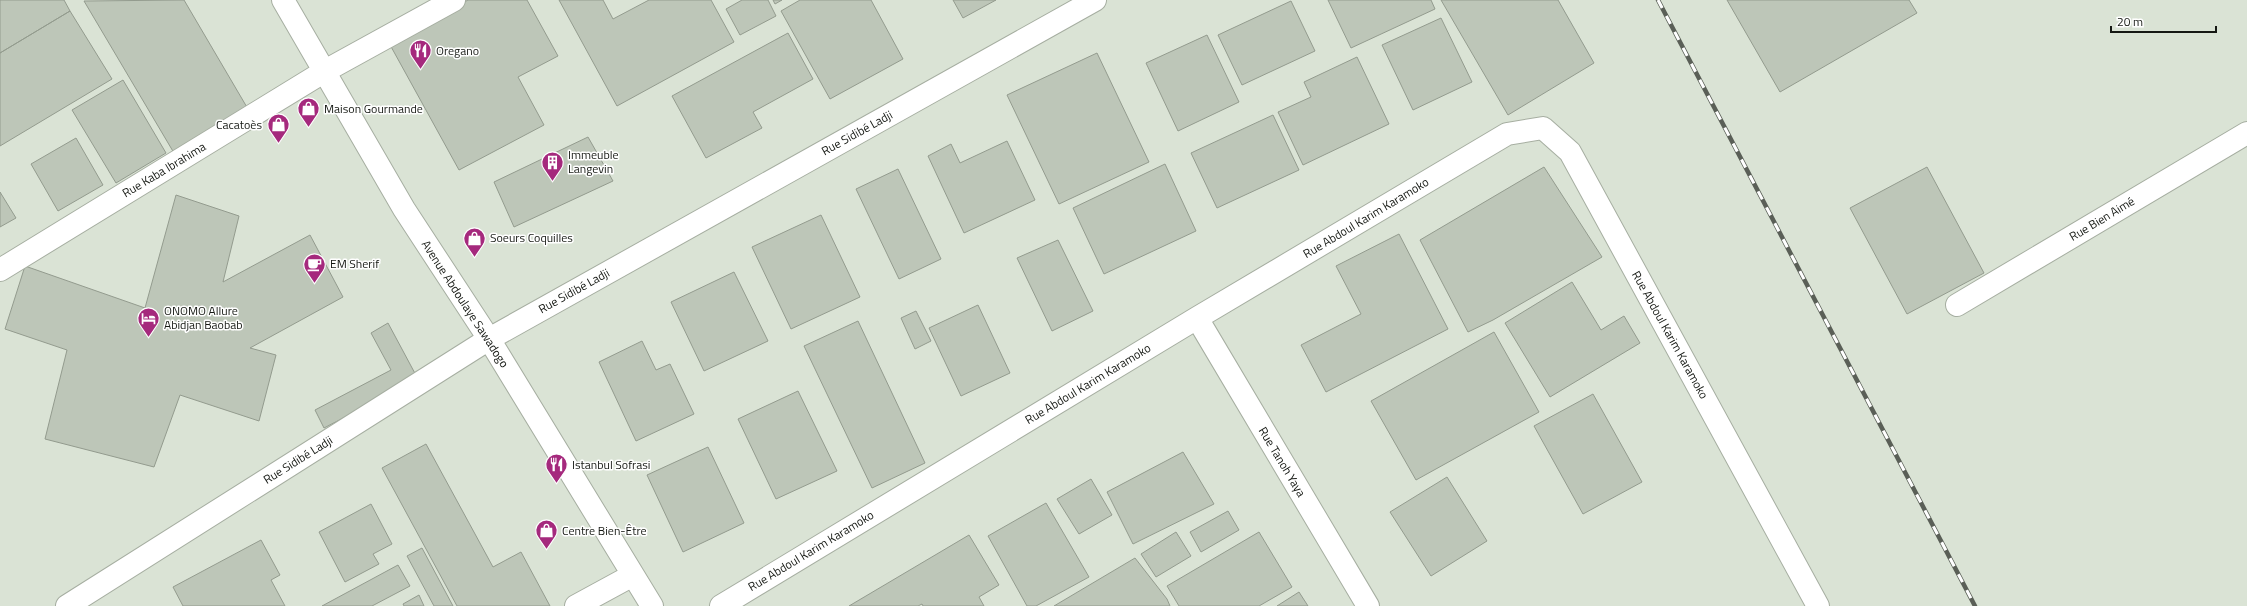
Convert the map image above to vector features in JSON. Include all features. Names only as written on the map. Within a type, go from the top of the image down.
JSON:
[{"type":"street","name":"Avenue Abdoulaye Sawadogo","points":[[283,0],[404,209],[489,339],[652,606]]},
{"type":"street","name":"Rue Kaba Ibrahima","points":[[0,270],[325,71],[454,0]]},
{"type":"street","name":"Rue Sidibé Ladji","points":[[67,606],[489,339],[1095,0]]},
{"type":"street","name":"Rue Abdoul Karim Karamoko","points":[[721,606],[1197,318],[1507,134],[1544,128],[1570,152],[1818,606]]},
{"type":"street","name":"Rue Bien Aimé","points":[[1957,305],[2247,133]]},
{"type":"street","name":"Rue Tanoh Yaya","points":[[1197,318],[1368,606]]},
{"type":"street","points":[[576,606],[633,574]]},
{"type":"building","points":[[0,0],[64,0],[70,11],[0,53]]},
{"type":"building","points":[[184,0],[248,109],[174,153],[84,1]]},
{"type":"building","points":[[468,0],[527,0],[558,56],[518,77],[544,125],[459,170],[389,43]]},
{"type":"building","points":[[559,0],[603,0],[613,19],[649,0],[711,0],[734,42],[617,106]]},
{"type":"building","points":[[742,0],[768,0],[776,16],[740,35],[726,9]]},
{"type":"building","points":[[773,0],[782,0],[775,4]]},
{"type":"building","points":[[800,0],[871,0],[903,59],[830,99],[781,11]]},
{"type":"building","points":[[953,0],[996,0],[963,18]]},
{"type":"building","points":[[1328,0],[1431,0],[1435,9],[1351,48]]},
{"type":"building","points":[[1441,0],[1558,0],[1594,63],[1508,115]]},
{"type":"building","points":[[1727,0],[1909,0],[1917,13],[1780,92]]},
{"type":"building","points":[[1291,1],[1315,51],[1242,85],[1218,35]]},
{"type":"building","points":[[70,11],[112,79],[0,146],[0,53]]},
{"type":"building","points":[[1441,18],[1472,82],[1413,110],[1382,45]]},
{"type":"building","points":[[788,33],[813,79],[753,112],[762,128],[706,158],[672,96]]},
{"type":"building","points":[[1207,35],[1239,102],[1178,131],[1146,63]]},
{"type":"building","points":[[1097,53],[1149,162],[1059,204],[1007,95]]},
{"type":"building","points":[[1357,57],[1389,124],[1303,165],[1278,112],[1311,97],[1304,82]]},
{"type":"building","points":[[123,80],[166,153],[116,183],[72,110]]},
{"type":"building","points":[[1273,115],[1299,170],[1217,208],[1191,153]]},
{"type":"building","name":"Immeuble Langevin","points":[[588,137],[613,181],[514,227],[494,182]]},
{"type":"building","points":[[76,138],[103,185],[58,211],[31,164]]},
{"type":"building","points":[[1007,141],[1035,200],[964,233],[928,156],[951,144],[960,163]]},
{"type":"building","points":[[1165,164],[1196,231],[1104,274],[1073,208]]},
{"type":"building","points":[[1544,167],[1602,257],[1493,320],[1468,332],[1420,240]]},
{"type":"building","points":[[1927,167],[1984,273],[1907,314],[1850,208]]},
{"type":"building","points":[[898,169],[941,259],[899,279],[856,189]]},
{"type":"building","points":[[0,192],[16,218],[0,227]]},
{"type":"building","name":"ONOMO Allure Abidjan Baobab","points":[[176,195],[239,216],[223,282],[310,235],[343,297],[250,348],[276,355],[259,421],[180,395],[154,467],[45,439],[67,350],[5,329],[25,266],[145,308]]},
{"type":"building","points":[[821,215],[860,297],[791,329],[752,247]]},
{"type":"building","points":[[1399,234],[1448,329],[1326,392],[1301,345],[1361,314],[1336,266]]},
{"type":"building","points":[[1058,240],[1093,311],[1052,331],[1017,258]]},
{"type":"building","points":[[734,272],[768,341],[704,371],[671,302]]},
{"type":"building","points":[[1572,282],[1601,330],[1624,316],[1640,343],[1550,397],[1505,323]]},
{"type":"building","points":[[978,305],[1010,373],[961,396],[929,328]]},
{"type":"building","points":[[916,311],[931,341],[915,349],[901,318]]},
{"type":"building","points":[[858,321],[925,463],[872,488],[804,346]]},
{"type":"building","points":[[388,323],[418,379],[324,428],[315,410],[391,370],[371,333]]},
{"type":"building","points":[[1494,332],[1539,412],[1416,480],[1371,401]]},
{"type":"building","points":[[642,341],[656,370],[670,364],[694,414],[636,441],[599,362]]},
{"type":"building","points":[[798,391],[837,471],[776,499],[738,419]]},
{"type":"building","points":[[1593,394],[1642,482],[1583,514],[1534,426]]},
{"type":"building","points":[[426,444],[493,567],[521,552],[550,606],[457,606],[382,468]]},
{"type":"building","points":[[708,447],[744,523],[683,552],[647,475]]},
{"type":"building","points":[[1183,452],[1214,504],[1133,544],[1107,492]]},
{"type":"building","points":[[1447,477],[1487,541],[1431,576],[1390,512]]},
{"type":"building","points":[[1091,479],[1112,515],[1079,534],[1057,499]]},
{"type":"building","points":[[1046,503],[1089,577],[1036,606],[1027,606],[988,536]]},
{"type":"building","points":[[371,504],[392,544],[373,554],[379,564],[345,582],[319,532]]},
{"type":"building","points":[[1228,511],[1239,530],[1201,552],[1190,532]]},
{"type":"building","points":[[1176,532],[1191,556],[1156,577],[1141,554]]},
{"type":"building","points":[[1259,532],[1292,587],[1259,606],[1179,606],[1167,586]]},
{"type":"building","points":[[969,535],[999,585],[979,597],[984,606],[923,606],[922,604],[918,606],[849,606]]},
{"type":"building","points":[[261,540],[280,575],[271,580],[285,606],[183,606],[173,587]]},
{"type":"building","points":[[422,548],[453,606],[434,606],[407,556]]},
{"type":"building","points":[[1135,558],[1167,599],[1170,606],[1054,606]]},
{"type":"building","points":[[398,565],[410,586],[372,606],[322,606]]},
{"type":"building","points":[[1299,592],[1308,606],[1277,606]]},
{"type":"building","points":[[419,595],[424,606],[404,606],[403,604]]},
{"type":"railway","points":[[1658,0],[1975,606]]},
{"type":"place","name":"Oregano","points":[[420,70]]},
{"type":"place","name":"Maison Gourmande","points":[[308,128]]},
{"type":"place","name":"Cacatoès","points":[[278,144]]},
{"type":"place","name":"Immeuble Langevin","points":[[553,182]]},
{"type":"place","name":"Soeurs Coquilles","points":[[474,258]]},
{"type":"place","name":"EM Sherif","points":[[315,284]]},
{"type":"place","name":"ONOMO Allure Abidjan Baobab","points":[[149,338]]},
{"type":"place","name":"Istanbul Sofrasi","points":[[556,484]]},
{"type":"place","name":"Centre Bien-Être","points":[[547,550]]}]
